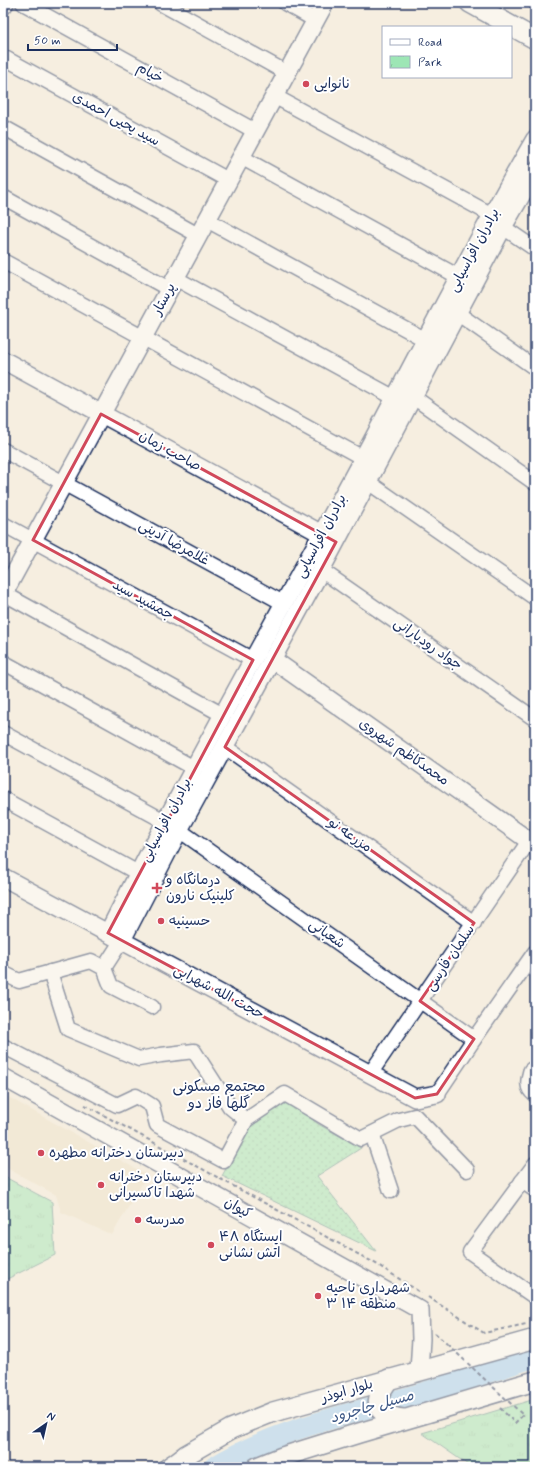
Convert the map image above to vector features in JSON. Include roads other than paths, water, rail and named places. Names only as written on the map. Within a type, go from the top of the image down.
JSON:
[{"type":"main road","points":[[470,3],[512,26]]},
{"type":"main road","points":[[512,26],[535,39]]},
{"type":"main road","name":"بلوار ابوذر","points":[[170,1467],[193,1451],[231,1429],[274,1412],[418,1371],[530,1331]]},
{"type":"main road","points":[[389,1379],[380,1392],[378,1405],[383,1413],[391,1417],[404,1419]]},
{"type":"main road","points":[[257,1467],[282,1457],[404,1419],[535,1381]]},
{"type":"main road","points":[[352,1389],[361,1395],[369,1404],[372,1414],[368,1424],[359,1433]]},
{"type":"street","name":"خیام","points":[[23,3],[255,131]]},
{"type":"street","points":[[160,3],[287,73]]},
{"type":"street","points":[[285,3],[316,20]]},
{"type":"street","name":"پرستار","points":[[3,594],[324,3]]},
{"type":"street","name":"سید یحیی احمدی","points":[[3,57],[228,180]]},
{"type":"street","points":[[274,96],[498,221],[535,249]]},
{"type":"street","points":[[3,127],[198,235]]},
{"type":"street","name":"برادران افراسیابی","points":[[115,936],[172,826],[194,768],[253,660],[285,604],[368,482],[457,313],[535,139]]},
{"type":"street","points":[[241,157],[459,277]]},
{"type":"street","name":"برادران افراسیابی","points":[[115,936],[138,873],[172,826],[225,747],[322,570],[329,538],[363,458],[459,277],[498,221],[535,172]]},
{"type":"street","points":[[3,197],[395,398]]},
{"type":"street","points":[[207,220],[426,340]]},
{"type":"street","points":[[3,261],[363,458]]},
{"type":"street","points":[[457,313],[535,368]]},
{"type":"street","name":"صاحب زمان","points":[[3,360],[329,538]]},
{"type":"street","points":[[412,396],[535,483]]},
{"type":"street","name":"غلامرضا آدینی","points":[[3,450],[285,604]]},
{"type":"street","points":[[368,482],[535,598]]},
{"type":"street","name":"جمشید سید","points":[[3,524],[253,660]]},
{"type":"street","name":"جواد رودبارانی","points":[[322,570],[535,719]]},
{"type":"street","points":[[3,594],[223,715]]},
{"type":"street","name":"محمدکاظم شهروی","points":[[272,659],[532,843]]},
{"type":"street","points":[[3,662],[194,768]]},
{"type":"street","name":"شعبانی","points":[[3,733],[172,826],[474,1039]]},
{"type":"street","name":"مزرعه نو","points":[[225,747],[474,922]]},
{"type":"street","points":[[3,799],[138,873]]},
{"type":"street","name":"سلمان فارسی","points":[[370,1074],[474,922],[532,843]]},
{"type":"street","name":"حجت الله شهرابی","points":[[3,877],[415,1098],[437,1094]]},
{"type":"street","points":[[115,936],[104,968],[111,986],[152,1007]]},
{"type":"street","points":[[437,1094],[535,952]]},
{"type":"street","points":[[3,973],[19,981],[91,961],[104,968]]},
{"type":"street","points":[[50,972],[68,1029],[139,1059],[194,1050],[230,1107],[246,1120]]},
{"type":"street","points":[[3,1046],[117,1105],[136,1096],[152,1106],[157,1125],[224,1161],[246,1120],[285,1094],[361,1139],[399,1120],[415,1116],[467,1170]]},
{"type":"street","points":[[534,1069],[529,1081],[531,1090],[535,1093]]},
{"type":"street","name":"کیوان","points":[[3,1076],[420,1310],[421,1339],[418,1371]]},
{"type":"street","points":[[372,1134],[391,1191]]},
{"type":"street","points":[[535,1164],[470,1252],[535,1297]]},
{"type":"street","points":[[522,1181],[535,1190]]},
{"type":"lane","points":[[159,1467],[168,1460],[193,1451]]},
{"type":"waterway","name":"مسیل جاجرود","points":[[214,1467],[263,1442],[288,1432],[434,1390],[535,1357]]},
{"type":"place","name":"نانوایی","points":[[306,84]]},
{"type":"place","name":"درمانگاه و کلینیک نارون","points":[[157,888]]},
{"type":"place","name":"حسینیه","points":[[161,921]]},
{"type":"place","name":"دبیرستان دخترانه مطهره","points":[[41,1153]]},
{"type":"place","name":"دبیرستان دخترانه شهدا تاکسیرانی","points":[[101,1185]]},
{"type":"place","name":"مدرسه","points":[[138,1220]]},
{"type":"place","name":"ایستگاه ۴۸ اتش نشانی","points":[[211,1245]]},
{"type":"place","name":"شهرداری ناحیه ۳ منطقه ۱۴","points":[[318,1296]]},
{"type":"district","name":"مجتمع مسکونی گلها فاز دو","points":[[219,1096]]}]
